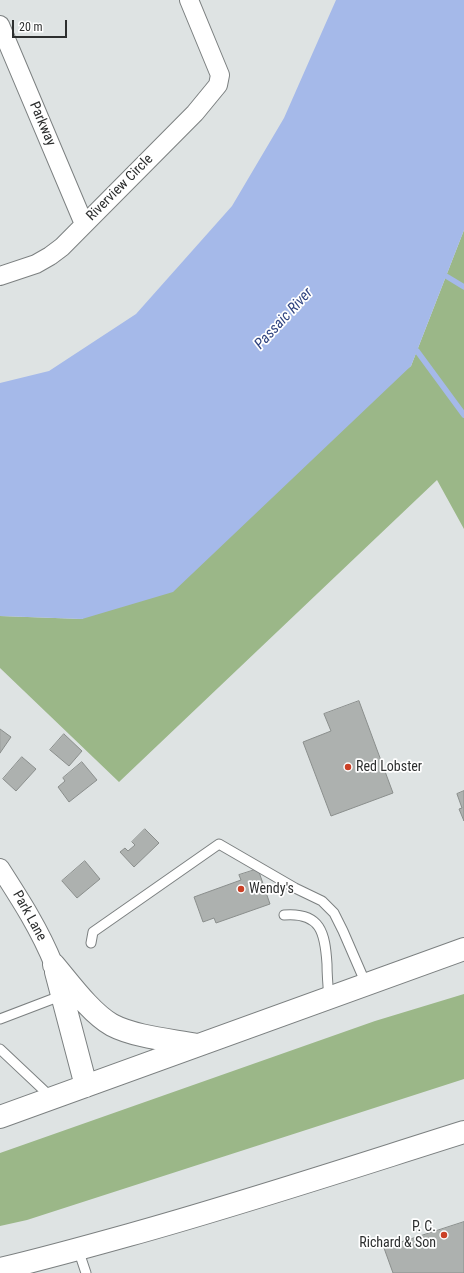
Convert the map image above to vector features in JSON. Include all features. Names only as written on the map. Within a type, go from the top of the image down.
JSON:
[{"type":"highway","points":[[0,1117],[464,949]]},
{"type":"highway","points":[[366,984],[464,964]]},
{"type":"highway","points":[[54,965],[69,992],[86,1086]]},
{"type":"highway","points":[[69,992],[113,1025],[138,1034],[197,1045]]},
{"type":"highway","points":[[0,1269],[182,1220],[286,1189],[464,1132]]},
{"type":"street","name":"Riverview Circle","points":[[0,276],[36,264],[62,247],[195,113],[218,85],[220,75],[190,0]]},
{"type":"street","name":"Parkway","points":[[0,25],[84,224]]},
{"type":"street","name":"Park Lane","points":[[0,868],[33,921],[54,965]]},
{"type":"lane","points":[[91,943],[93,932],[219,844],[295,888],[322,901],[334,913],[366,984]]},
{"type":"lane","points":[[284,915],[294,914],[311,918],[323,932],[326,950],[328,998]]},
{"type":"lane","points":[[0,1019],[69,992]]},
{"type":"lane","points":[[0,1049],[52,1098]]},
{"type":"lane","points":[[78,1249],[86,1273]]},
{"type":"green space","points":[[464,230],[464,529],[437,480],[119,782],[0,668],[0,616],[82,619],[411,366]]},
{"type":"green space","points":[[464,994],[464,1079],[27,1220],[0,1226],[0,1153],[375,1021]]},
{"type":"water","name":"Passaic River","points":[[336,0],[464,0],[464,230],[411,366],[173,592],[82,619],[0,616],[0,383],[49,371],[136,314],[232,206],[284,118]]},
{"type":"building","name":"Red Lobster","points":[[359,701],[393,793],[331,816],[303,742],[331,731],[324,714]]},
{"type":"building","points":[[0,729],[11,737],[0,753]]},
{"type":"building","points":[[64,734],[82,751],[69,766],[50,750]]},
{"type":"building","points":[[22,757],[36,769],[16,791],[3,779]]},
{"type":"building","points":[[82,762],[97,780],[69,802],[58,787],[65,781],[63,778]]},
{"type":"building","points":[[464,791],[464,821],[459,809],[462,808],[457,794]]},
{"type":"building","points":[[145,829],[159,843],[134,867],[120,852],[125,848],[128,851],[135,845],[132,842]]},
{"type":"building","points":[[85,861],[100,879],[77,898],[62,881]]},
{"type":"building","name":"Wendy's","points":[[258,869],[270,904],[216,923],[214,918],[203,922],[194,897],[241,880],[239,875]]},
{"type":"building","name":"P. C. Richard & Son","points":[[464,1222],[464,1273],[393,1273],[384,1248]]},
{"type":"waterway","points":[[446,276],[464,287]]},
{"type":"waterway","points":[[417,351],[464,415]]},
{"type":"place","name":"Red Lobster","points":[[348,767]]},
{"type":"place","name":"Wendy's","points":[[241,889]]},
{"type":"place","name":"P. C. Richard & Son","points":[[444,1235]]}]
